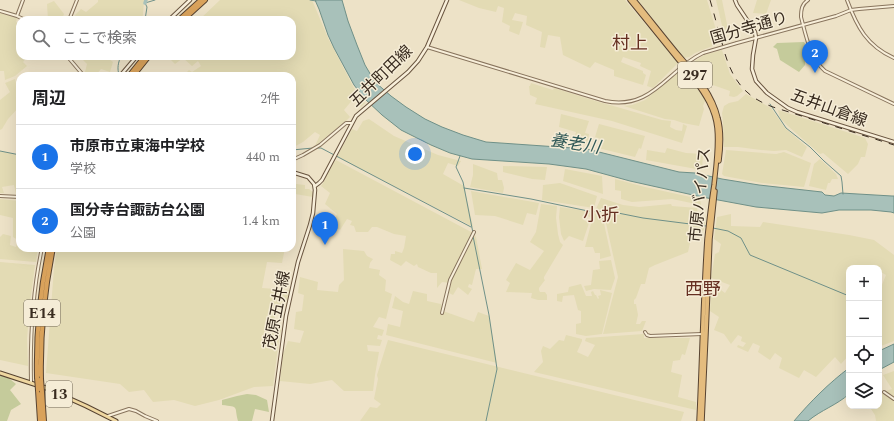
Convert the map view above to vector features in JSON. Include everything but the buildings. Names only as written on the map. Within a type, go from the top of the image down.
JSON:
[{"type":"highway","points":[[187,16],[201,0]]},
{"type":"highway","points":[[184,16],[205,0]]},
{"type":"highway","name":"市原バイパス","points":[[630,0],[706,89],[718,119],[721,147],[712,206],[700,421]]},
{"type":"highway","name":"市原バイパス","points":[[634,0],[685,65]]},
{"type":"highway","points":[[132,72],[142,60]]},
{"type":"highway","points":[[136,72],[146,60]]},
{"type":"highway","name":"E14","points":[[44,421],[40,391],[37,345],[42,283],[48,252]]},
{"type":"highway","name":"E14","points":[[39,378],[42,312],[52,252]]},
{"type":"highway","name":"E14","points":[[40,391],[40,421]]},
{"type":"main road","points":[[173,16],[190,0]]},
{"type":"main road","name":"五井町田線","points":[[315,186],[322,180],[356,116],[408,72],[418,61],[427,47],[446,0]]},
{"type":"main road","points":[[735,0],[755,32],[756,38]]},
{"type":"main road","name":"五井山倉線","points":[[756,38],[752,65],[753,72],[758,84],[767,93],[788,108],[797,112],[894,142]]},
{"type":"main road","points":[[124,72],[134,60]]},
{"type":"main road","points":[[296,174],[312,180],[315,186]]},
{"type":"main road","name":"茂原五井線","points":[[272,421],[286,316],[298,262],[312,216],[315,186]]},
{"type":"main road","name":"13","points":[[0,373],[30,382],[65,396],[116,421]]},
{"type":"street","points":[[0,11],[17,16],[23,0]]},
{"type":"street","points":[[70,16],[76,0]]},
{"type":"street","points":[[808,0],[803,4],[801,17],[810,47],[821,67],[826,71],[894,104]]},
{"type":"street","points":[[847,0],[862,33],[883,53],[894,58]]},
{"type":"street","name":"国分寺通り","points":[[427,47],[611,103],[625,102],[642,98],[703,53],[836,16],[851,10],[894,6]]},
{"type":"street","points":[[69,60],[80,72]]},
{"type":"street","points":[[296,159],[303,156],[320,145],[346,123],[352,123]]},
{"type":"street","points":[[0,196],[16,197]]},
{"type":"street","points":[[442,313],[450,280],[474,232]]},
{"type":"street","points":[[30,382],[31,321],[37,272],[41,252]]},
{"type":"street","points":[[645,332],[650,336],[705,334]]},
{"type":"street","points":[[884,392],[894,399]]},
{"type":"street","points":[[107,416],[129,409],[157,421]]},
{"type":"shaded area","points":[[98,0],[144,0],[143,15],[75,16],[81,9],[86,12],[98,2]]},
{"type":"shaded area","points":[[220,0],[312,0],[328,38],[354,88],[365,103],[361,107],[354,98],[344,110],[350,117],[315,146],[320,135],[315,132],[296,146],[296,72],[192,72],[201,66],[198,61],[192,66],[185,60],[296,60],[296,16],[203,16]]},
{"type":"shaded area","points":[[459,0],[625,0],[678,63],[653,88],[647,86],[651,71],[640,66],[641,63],[623,57],[621,62],[643,71],[646,75],[643,85],[614,76],[614,70],[595,62],[590,68],[563,55],[560,37],[548,35],[545,48],[540,47],[542,32],[526,25],[527,16],[515,13],[512,20],[523,22],[519,35],[509,31],[510,26],[502,22],[504,8],[498,6],[496,12],[479,8]]},
{"type":"shaded area","points":[[638,0],[707,0],[720,43],[684,58]]},
{"type":"shaded area","points":[[716,0],[722,0],[729,34],[724,34]]},
{"type":"shaded area","points":[[757,0],[771,0],[766,14],[753,13]]},
{"type":"shaded area","points":[[54,1],[64,14],[63,16],[48,16],[47,4]]},
{"type":"shaded area","points":[[0,13],[16,18],[16,60],[25,60],[23,62],[27,66],[20,72],[16,72],[15,76],[5,80],[4,71],[0,71]]},
{"type":"shaded area","points":[[722,50],[730,74],[743,91],[734,97],[729,96],[730,91],[710,84],[709,78],[699,74],[692,63],[704,55]]},
{"type":"shaded area","points":[[83,60],[110,60],[113,62],[110,72],[101,69],[98,72],[85,72],[87,64]]},
{"type":"shaded area","points":[[171,60],[180,60],[175,64]]},
{"type":"shaded area","points":[[681,70],[706,99],[699,126],[665,119],[624,106],[632,105],[645,100]]},
{"type":"shaded area","points":[[15,79],[16,110],[0,130],[0,100],[10,92],[5,83]]},
{"type":"shaded area","points":[[531,83],[553,90],[554,88],[662,120],[671,121],[670,127],[676,130],[682,131],[683,124],[687,126],[682,143],[612,121],[535,104],[537,98],[530,95],[529,86]]},
{"type":"shaded area","points":[[746,94],[771,108],[785,128],[807,147],[802,157],[786,150],[774,151],[724,147],[722,113],[724,106],[738,101]]},
{"type":"shaded area","points":[[778,110],[865,138],[868,144],[865,157],[861,157],[858,164],[848,174],[823,153],[820,154],[789,127],[780,118]]},
{"type":"shaded area","points":[[561,114],[589,121],[585,133],[589,134],[587,145],[573,143],[576,132],[559,127]]},
{"type":"shaded area","points":[[369,119],[394,136],[438,155],[461,161],[458,166],[448,163],[443,174],[464,186],[473,227],[337,157],[352,129],[357,131],[363,121]]},
{"type":"shaded area","points":[[599,124],[645,136],[641,149],[639,148],[635,157],[598,148],[601,139],[595,137]]},
{"type":"shaded area","points":[[667,148],[686,153],[703,154],[702,170],[646,160],[647,150],[665,153]]},
{"type":"shaded area","points":[[726,150],[776,154],[784,152],[811,163],[804,187],[762,183],[724,176],[722,174]]},
{"type":"shaded area","points":[[0,151],[16,154],[16,194],[14,185],[2,187],[4,193],[0,193]]},
{"type":"shaded area","points":[[820,159],[836,174],[838,179],[832,179],[830,183],[828,183],[826,190],[809,186],[814,164]]},
{"type":"shaded area","points":[[336,160],[473,233],[476,237],[482,269],[476,269],[472,285],[469,284],[468,287],[472,289],[468,295],[458,287],[453,295],[449,293],[450,283],[442,282],[437,288],[437,273],[431,273],[418,267],[417,264],[414,266],[406,261],[401,266],[390,260],[391,254],[395,254],[395,251],[402,253],[406,236],[394,234],[377,227],[372,227],[368,232],[356,232],[354,226],[350,225],[352,221],[347,219],[340,230],[332,226],[337,214],[325,204],[330,193],[321,186],[328,171]]},
{"type":"shaded area","points":[[473,164],[497,173],[498,180],[502,180],[504,188],[503,193],[470,187],[473,175]]},
{"type":"shaded area","points":[[503,166],[547,167],[545,180],[532,179],[503,172]]},
{"type":"shaded area","points":[[565,169],[602,176],[603,194],[563,181]]},
{"type":"shaded area","points":[[615,179],[700,199],[701,205],[672,199],[632,202],[621,199],[621,191],[615,190]]},
{"type":"shaded area","points":[[560,183],[597,196],[594,208],[542,200],[543,185]]},
{"type":"shaded area","points":[[296,184],[305,185],[305,189],[309,189],[313,192],[313,197],[296,194]]},
{"type":"shaded area","points":[[471,191],[539,203],[536,215],[527,213],[523,225],[495,216],[475,215]]},
{"type":"shaded area","points":[[601,198],[623,205],[639,207],[671,204],[672,206],[697,208],[698,214],[706,217],[704,230],[689,234],[690,243],[688,252],[649,268],[645,284],[641,284],[634,300],[638,315],[636,324],[646,321],[642,331],[603,334],[618,277],[603,210],[596,209]]},
{"type":"shaded area","points":[[0,199],[16,201],[16,239],[13,237],[13,218],[0,215]]},
{"type":"shaded area","points":[[541,204],[557,206],[556,218],[558,234],[560,242],[563,245],[544,277],[545,280],[539,288],[540,292],[545,292],[547,295],[547,300],[531,298],[532,293],[506,292],[510,283],[506,280],[516,263],[530,270],[544,251],[530,242],[536,232]]},
{"type":"shaded area","points":[[560,207],[593,212],[591,218],[586,215],[582,219],[589,223],[583,241],[569,236],[564,241],[561,234],[559,217]]},
{"type":"shaded area","points":[[594,212],[602,214],[611,256],[600,259],[600,253],[595,253],[593,247],[585,247]]},
{"type":"shaded area","points":[[731,214],[731,226],[760,227],[763,222],[874,240],[894,255],[894,341],[882,346],[882,285],[886,275],[882,273],[882,265],[846,265],[846,358],[841,364],[835,357],[816,377],[804,370],[799,378],[779,368],[782,358],[775,353],[770,360],[758,352],[760,346],[753,343],[748,352],[737,347],[738,345],[743,347],[746,343],[741,341],[742,337],[738,335],[731,344],[724,334],[714,330],[719,317],[710,311],[711,294],[714,295],[715,291],[720,292],[721,290],[725,293],[730,285],[711,278],[715,254],[719,252],[721,244],[714,239],[717,217]]},
{"type":"shaded area","points":[[3,234],[11,236],[10,245],[16,247],[16,252],[37,252],[36,262],[0,259],[0,237]]},
{"type":"shaded area","points":[[343,249],[364,251],[367,256],[373,259],[369,268],[380,270],[379,275],[386,280],[385,291],[392,294],[386,319],[379,317],[373,327],[384,330],[382,336],[378,335],[377,339],[382,340],[380,346],[367,345],[368,351],[379,352],[373,391],[344,391],[332,380],[310,384],[280,381],[283,354],[288,341],[300,343],[304,331],[294,329],[296,312],[302,311],[304,295],[298,293],[300,277],[318,282],[317,290],[338,292],[339,285],[344,280]]},
{"type":"shaded area","points":[[56,252],[284,252],[282,263],[267,262],[262,288],[290,290],[287,301],[282,303],[275,314],[274,325],[282,327],[273,386],[254,387],[219,400],[195,406],[174,400],[153,402],[144,390],[129,392],[120,384],[46,373]]},
{"type":"shaded area","points":[[611,260],[615,278],[611,290],[594,289],[586,291],[584,286],[591,285],[593,270],[600,269],[599,261]]},
{"type":"shaded area","points":[[0,262],[35,265],[27,339],[28,366],[0,360]]},
{"type":"shaded area","points":[[581,284],[586,296],[592,296],[591,292],[593,291],[598,299],[598,296],[601,295],[600,290],[612,293],[602,334],[586,336],[576,334],[576,324],[581,323],[581,311],[578,310],[574,295],[563,296],[562,302],[557,301],[557,294],[568,292],[569,287]]},
{"type":"shaded area","points":[[413,291],[427,294],[427,301],[441,304],[443,311],[474,322],[478,312],[489,316],[497,363],[386,335],[388,324],[400,327],[403,311],[392,308],[395,296],[403,302],[409,304]]},
{"type":"shaded area","points":[[644,334],[644,338],[690,338],[685,355],[682,354],[680,360],[673,361],[671,372],[682,375],[678,397],[696,402],[696,410],[534,372],[543,362],[541,351],[543,346],[550,349],[559,340],[564,341],[566,335],[582,339],[577,352],[588,357],[595,345],[585,341],[586,338]]},
{"type":"shaded area","points":[[388,340],[684,412],[681,421],[360,421],[370,407],[377,408],[381,404],[374,399],[378,379],[377,375]]},
{"type":"shaded area","points":[[894,371],[894,421],[876,421],[875,415],[871,409],[882,409],[882,392],[892,389],[883,375]]},
{"type":"green space","points":[[804,42],[810,52],[805,56],[805,65],[799,72],[780,60],[777,49],[773,47],[777,43]]},
{"type":"green space","points":[[0,374],[6,376],[16,384],[10,390],[21,404],[11,410],[7,421],[0,421]]},
{"type":"green space","points":[[247,394],[256,395],[267,400],[269,412],[255,409],[252,421],[238,421],[235,408],[232,406],[222,405],[222,400]]},
{"type":"water","points":[[315,0],[342,0],[348,21],[365,65],[375,82],[391,96],[425,119],[463,135],[486,142],[587,149],[679,172],[695,173],[759,185],[822,192],[825,195],[834,196],[841,193],[894,196],[894,213],[871,210],[839,210],[822,213],[756,207],[630,181],[586,169],[549,164],[472,159],[450,153],[401,130],[365,99],[354,85],[334,48]]},
{"type":"water","points":[[894,344],[894,362],[882,368],[882,350]]},
{"type":"water","points":[[846,370],[846,396],[808,421],[794,421],[820,393]]},
{"type":"waterway","points":[[146,16],[147,7],[145,3],[155,0]]},
{"type":"waterway","points":[[310,0],[316,1]]},
{"type":"waterway","points":[[118,72],[119,60]]},
{"type":"waterway","points":[[770,104],[786,128],[810,147],[841,176],[843,194]]},
{"type":"waterway","points":[[296,150],[313,148]]},
{"type":"waterway","points":[[316,148],[321,148],[471,227]]},
{"type":"waterway","points":[[0,151],[16,154]]},
{"type":"waterway","points":[[460,156],[456,167],[463,182],[473,233]]},
{"type":"waterway","points":[[464,188],[531,199],[588,211],[613,212],[643,218],[706,226]]},
{"type":"waterway","points":[[713,228],[728,231],[741,238],[750,255],[846,295]]},
{"type":"waterway","points":[[473,236],[489,315],[497,369],[486,421]]},
{"type":"railway","points":[[710,0],[724,51],[732,72],[737,81],[752,96],[773,107],[894,145]]},
{"type":"place","name":"国分寺台諏訪台公園","points":[[815,73]]},
{"type":"place","name":"市原市立東海中学校","points":[[325,245]]},
{"type":"district","name":"村上","points":[[630,43]]},
{"type":"district","name":"小折","points":[[601,215]]},
{"type":"district","name":"西野","points":[[703,289]]},
{"type":"water label","name":"養老川","points":[[575,144]]}]
